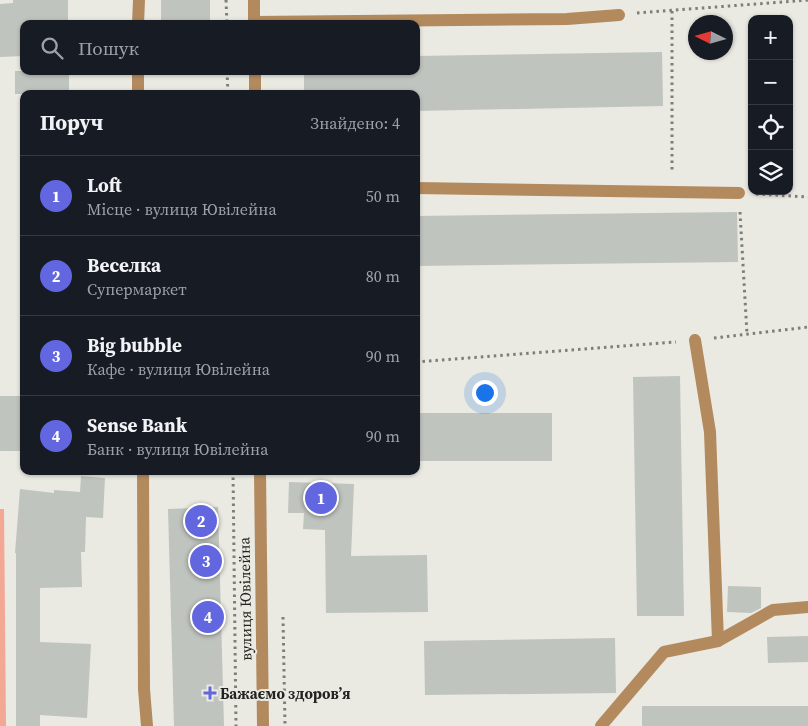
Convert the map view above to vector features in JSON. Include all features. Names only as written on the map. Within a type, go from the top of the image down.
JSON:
[{"type":"street","points":[[138,20],[139,0]]},
{"type":"street","points":[[254,0],[254,20]]},
{"type":"street","points":[[420,21],[568,19],[619,15]]},
{"type":"street","points":[[138,75],[138,90]]},
{"type":"street","points":[[255,75],[255,90]]},
{"type":"street","points":[[420,188],[739,194]]},
{"type":"street","points":[[695,340],[710,432],[718,641]]},
{"type":"street","points":[[143,475],[144,689],[147,726]]},
{"type":"street","name":"вулиця Ювілейна","points":[[260,475],[263,726]]},
{"type":"street","points":[[601,726],[664,652],[718,641],[773,610],[808,607]]},
{"type":"path","points":[[226,0],[227,20]]},
{"type":"path","points":[[619,15],[808,0]]},
{"type":"path","points":[[672,11],[672,192]]},
{"type":"path","points":[[227,75],[228,90]]},
{"type":"path","points":[[747,334],[739,194],[808,197]]},
{"type":"path","points":[[420,362],[695,340],[808,327]]},
{"type":"path","points":[[233,475],[236,726]]},
{"type":"shaded area","points":[[0,509],[4,509],[6,726],[0,726]]},
{"type":"building","points":[[13,0],[68,0],[68,20],[20,20],[20,56],[0,57],[0,4],[13,3]]},
{"type":"building","points":[[161,0],[210,0],[210,20],[161,20]]},
{"type":"building","points":[[662,52],[663,106],[420,111],[420,90],[304,90],[304,75],[420,75],[420,56]]},
{"type":"building","points":[[15,71],[20,71],[20,75],[69,75],[69,90],[20,90],[20,94],[15,94]]},
{"type":"building","points":[[737,212],[738,262],[420,266],[420,216]]},
{"type":"building","points":[[680,376],[684,616],[637,616],[633,377]]},
{"type":"building","points":[[0,396],[20,396],[20,451],[0,451]]},
{"type":"building","points":[[420,413],[552,413],[552,461],[420,461]]},
{"type":"building","points":[[81,476],[105,478],[103,518],[86,517],[85,552],[81,552],[82,587],[40,588],[40,642],[91,644],[87,718],[40,715],[40,726],[16,726],[15,553],[20,489],[54,493],[54,490],[80,492]]},
{"type":"building","points":[[289,482],[354,484],[351,556],[427,555],[428,612],[326,613],[325,530],[303,529],[304,513],[288,513]]},
{"type":"building","points":[[218,507],[224,726],[174,726],[168,509]]},
{"type":"building","points":[[728,586],[761,587],[761,608],[751,613],[727,612]]},
{"type":"building","points":[[808,636],[808,662],[768,663],[767,637]]},
{"type":"building","points":[[615,638],[616,693],[425,695],[424,641]]},
{"type":"building","points":[[642,706],[808,706],[808,726],[642,726]]},
{"type":"place","name":"Loft","points":[[321,498]]},
{"type":"place","name":"Веселка","points":[[201,521]]},
{"type":"place","name":"Big bubble","points":[[206,561]]},
{"type":"place","name":"Sense Bank","points":[[208,617]]},
{"type":"place","name":"Бажаємо здоровʼя","points":[[210,693]]}]
